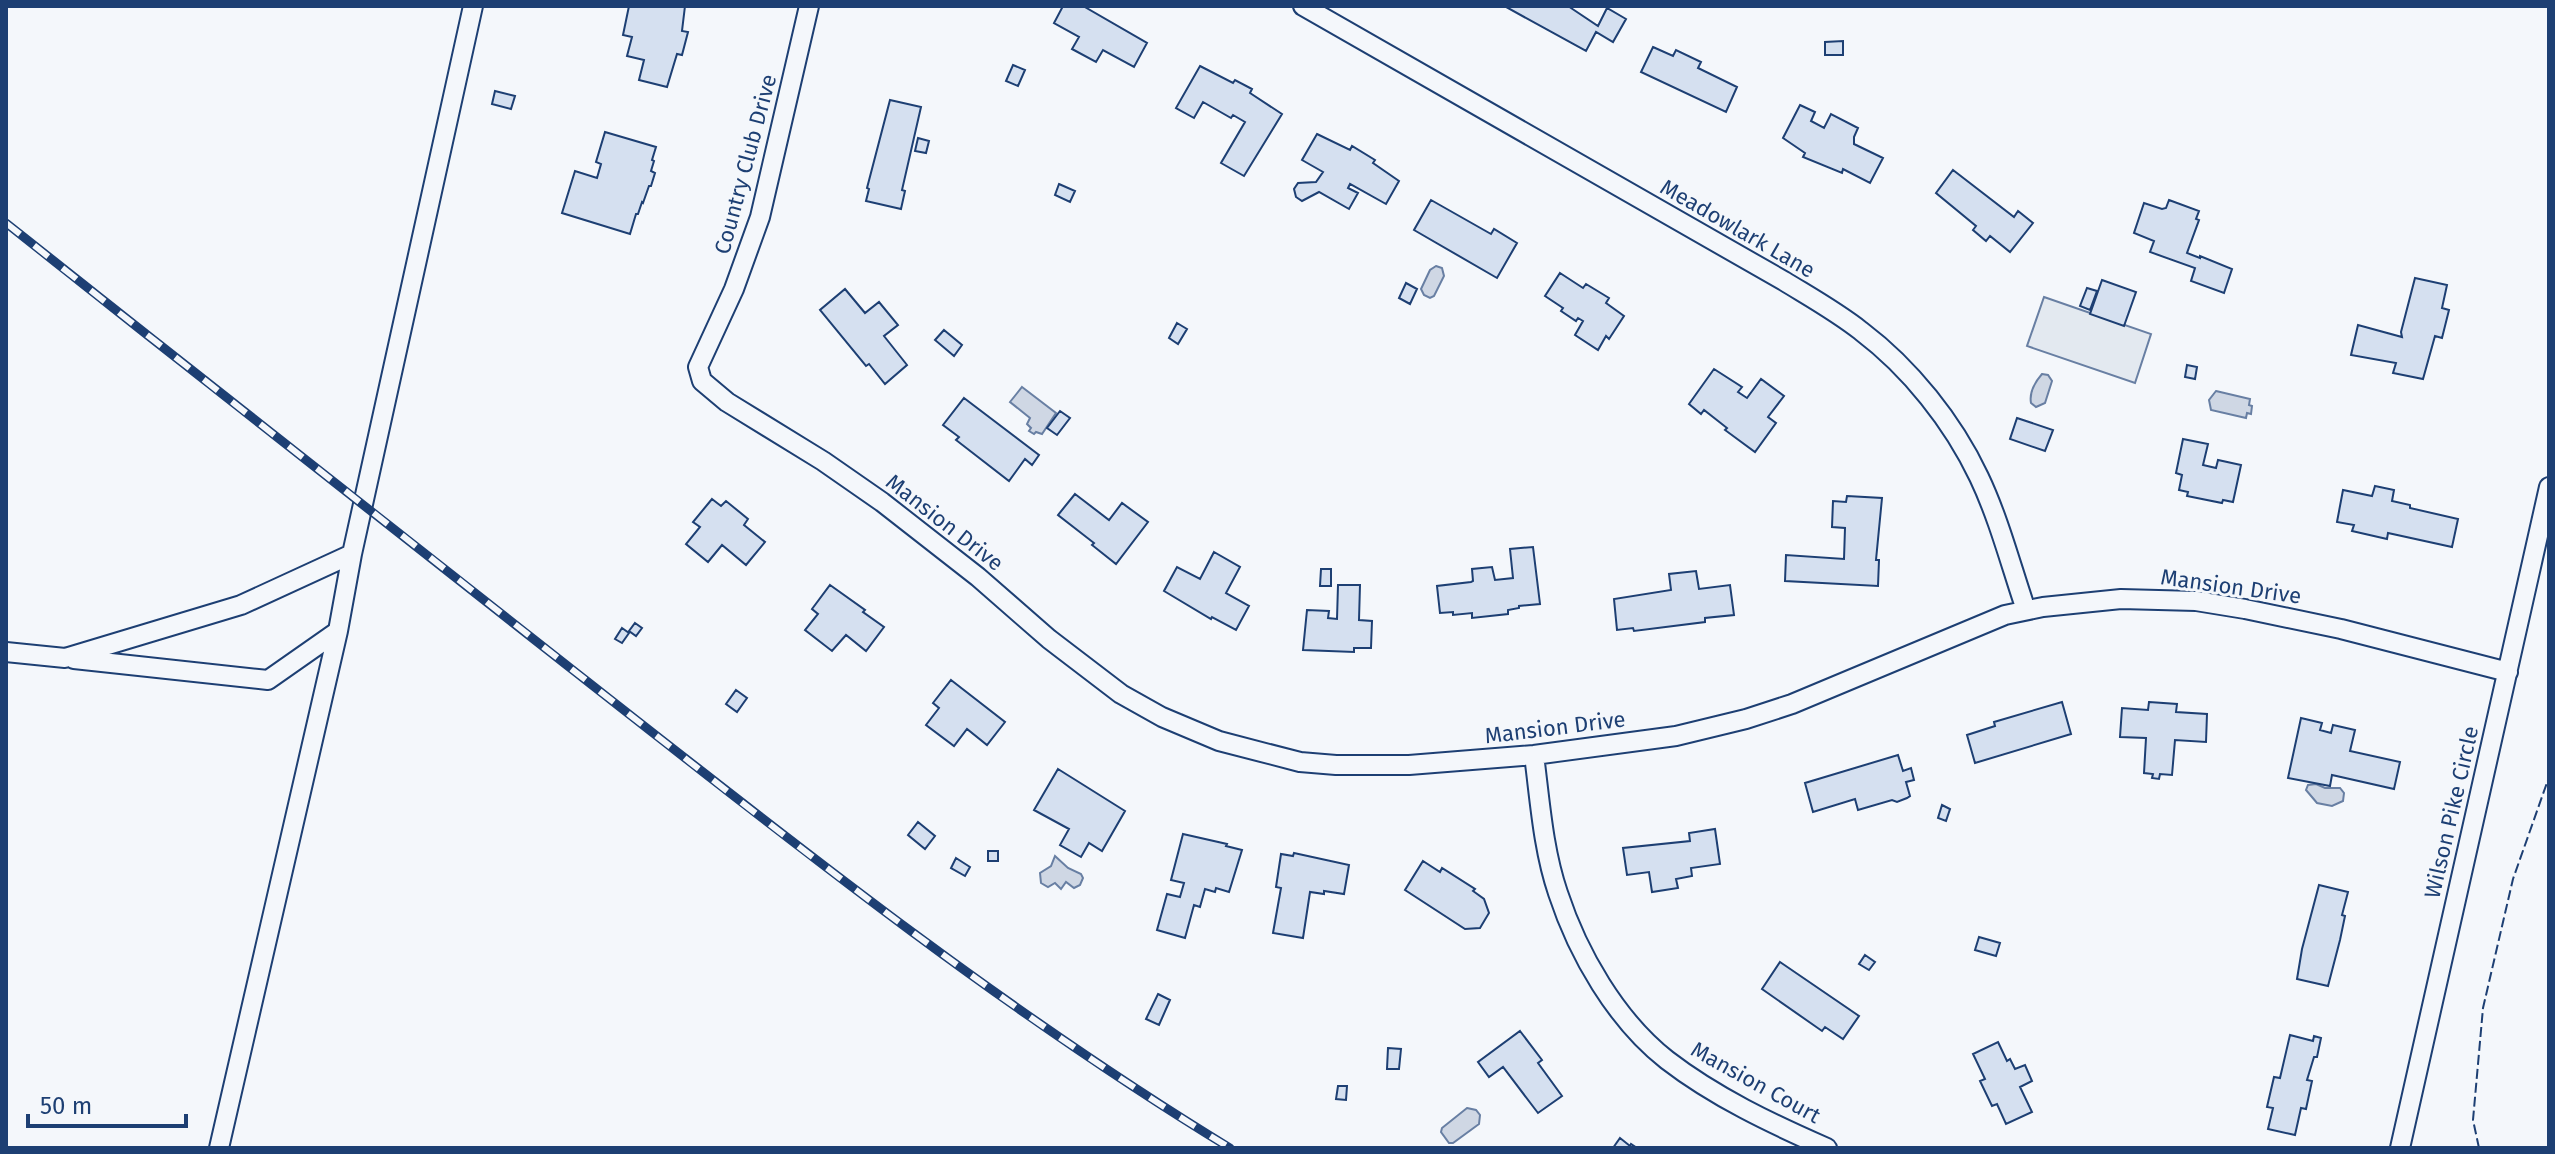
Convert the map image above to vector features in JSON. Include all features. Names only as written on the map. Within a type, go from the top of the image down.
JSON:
[{"type":"street","points":[[219,1148],[338,631],[352,554],[473,6]]},
{"type":"street","name":"Country Club Drive","points":[[699,374],[702,359],[755,234],[809,6]]},
{"type":"street","name":"Meadowlark Lane","points":[[1303,6],[1784,281],[1838,314],[1884,349],[1938,411],[1972,464],[1989,502],[2026,610]]},
{"type":"street","name":"Mansion Drive","points":[[699,374],[710,390],[727,402],[823,461],[882,502],[978,577],[1049,639],[1139,706],[1219,741],[1300,762],[1409,765],[1534,755],[1676,736],[1746,719],[1804,700],[1973,627],[2026,610],[2121,599],[2196,601],[2303,620],[2508,672]]},
{"type":"street","name":"Wilson Pike Circle","points":[[2400,1148],[2549,487]]},
{"type":"street","points":[[65,658],[241,605],[352,554]]},
{"type":"street","points":[[6,652],[268,680],[338,631]]},
{"type":"street","name":"Mansion Court","points":[[1534,755],[1545,836],[1557,892],[1591,967],[1624,1016],[1665,1058],[1697,1080],[1771,1122],[1827,1148]]},
{"type":"shaded area","points":[[1436,266],[1442,268],[1444,276],[1430,298],[1421,289],[1430,270]]},
{"type":"shaded area","points":[[2044,297],[2151,334],[2135,383],[2027,346]]},
{"type":"shaded area","points":[[2042,374],[2048,375],[2052,381],[2045,403],[2036,407],[2031,403],[2031,395]]},
{"type":"shaded area","points":[[1022,387],[1056,413],[1042,434],[1029,431],[1031,428],[1027,424],[1030,418],[1010,402]]},
{"type":"shaded area","points":[[2216,391],[2250,399],[2251,414],[2247,413],[2246,418],[2211,410],[2209,400]]},
{"type":"shaded area","points":[[2308,785],[2325,788],[2340,788],[2344,793],[2343,801],[2332,806],[2317,803],[2306,790]]},
{"type":"shaded area","points":[[1055,856],[1068,868],[1081,874],[1080,885],[1074,888],[1066,882],[1061,889],[1055,883],[1048,887],[1041,883],[1040,873],[1051,866]]},
{"type":"shaded area","points":[[1467,1108],[1476,1110],[1480,1115],[1479,1124],[1449,1143],[1441,1132],[1442,1128]]},
{"type":"building","points":[[629,6],[685,6],[682,31],[688,32],[682,55],[677,54],[667,87],[639,80],[644,60],[627,56],[632,37],[623,35]]},
{"type":"building","points":[[1063,6],[1083,6],[1147,43],[1134,67],[1103,50],[1096,62],[1072,49],[1079,37],[1054,23]]},
{"type":"building","points":[[1568,6],[1598,26],[1607,8],[1626,19],[1613,42],[1596,32],[1586,51],[1506,7]]},
{"type":"building","points":[[1843,41],[1843,55],[1825,55],[1825,42]]},
{"type":"building","points":[[1653,47],[1673,56],[1676,50],[1701,62],[1698,68],[1737,87],[1726,112],[1641,72]]},
{"type":"building","points":[[1013,65],[1025,70],[1018,86],[1006,81]]},
{"type":"building","points":[[1200,66],[1252,89],[1250,93],[1282,114],[1244,176],[1221,163],[1245,122],[1233,115],[1231,118],[1203,102],[1194,118],[1176,108]]},
{"type":"building","points":[[495,91],[515,96],[511,109],[492,104]]},
{"type":"building","points":[[890,100],[921,107],[902,190],[905,191],[901,209],[866,201]]},
{"type":"building","points":[[1800,105],[1815,112],[1811,121],[1824,128],[1831,114],[1858,128],[1854,144],[1883,158],[1870,183],[1843,169],[1842,173],[1803,157],[1805,153],[1783,138]]},
{"type":"building","points":[[605,132],[656,147],[651,171],[655,173],[630,234],[562,213],[575,171],[597,178],[601,164],[596,162]]},
{"type":"building","points":[[1317,134],[1350,150],[1352,146],[1375,160],[1373,163],[1399,181],[1386,204],[1350,184],[1348,188],[1358,193],[1349,209],[1319,192],[1302,201],[1296,197],[1294,189],[1298,183],[1316,182],[1323,172],[1302,160]]},
{"type":"building","points":[[918,138],[929,141],[926,153],[915,151]]},
{"type":"building","points":[[1953,170],[2014,217],[2018,211],[2033,223],[2010,252],[1990,236],[1986,241],[1973,230],[1976,226],[1936,193]]},
{"type":"building","points":[[1059,184],[1075,191],[1070,202],[1055,195]]},
{"type":"building","points":[[1431,200],[1491,234],[1494,229],[1517,243],[1497,278],[1414,230]]},
{"type":"building","points":[[2169,200],[2199,211],[2196,219],[2199,220],[2187,253],[2232,269],[2224,293],[2191,281],[2195,268],[2150,252],[2154,241],[2134,233],[2144,203],[2162,209],[2166,208]]},
{"type":"building","points":[[1560,273],[1583,288],[1586,284],[1609,298],[1606,303],[1624,316],[1598,350],[1575,335],[1583,321],[1578,318],[1576,321],[1545,296]]},
{"type":"building","points":[[2415,278],[2447,285],[2442,308],[2449,310],[2442,338],[2435,336],[2423,379],[2393,373],[2396,363],[2351,355],[2358,325],[2402,337]]},
{"type":"building","points":[[2102,280],[2136,292],[2124,326],[2090,314]]},
{"type":"building","points":[[1406,283],[1417,289],[1410,304],[1399,298]]},
{"type":"building","points":[[2087,288],[2097,291],[2090,310],[2080,306]]},
{"type":"building","points":[[845,289],[865,313],[879,302],[898,325],[884,336],[907,365],[885,384],[820,310]]},
{"type":"building","points":[[1177,323],[1187,329],[1178,344],[1169,338]]},
{"type":"building","points":[[944,330],[962,345],[954,356],[935,340]]},
{"type":"building","points":[[2187,365],[2197,367],[2195,379],[2185,377]]},
{"type":"building","points":[[1714,369],[1742,387],[1738,392],[1747,398],[1761,379],[1784,396],[1768,417],[1776,423],[1755,452],[1704,410],[1701,414],[1689,404]]},
{"type":"building","points":[[964,398],[1039,455],[1032,465],[1025,459],[1009,481],[956,440],[959,437],[943,425]]},
{"type":"building","points":[[1060,411],[1070,418],[1057,435],[1047,428]]},
{"type":"building","points":[[2017,418],[2053,430],[2045,451],[2010,439]]},
{"type":"building","points":[[2183,439],[2208,444],[2203,465],[2216,468],[2218,460],[2241,465],[2233,502],[2223,500],[2222,503],[2187,496],[2188,492],[2179,490],[2182,475],[2176,473]]},
{"type":"building","points":[[2375,486],[2394,490],[2392,501],[2458,519],[2452,547],[2388,533],[2387,539],[2352,531],[2354,525],[2337,522],[2343,490],[2372,496]]},
{"type":"building","points":[[1075,494],[1109,520],[1122,503],[1148,522],[1116,564],[1058,515]]},
{"type":"building","points":[[1847,496],[1882,498],[1876,560],[1879,560],[1878,586],[1785,581],[1786,555],[1844,559],[1845,528],[1832,527],[1833,501],[1846,502]]},
{"type":"building","points":[[712,499],[721,506],[726,501],[748,519],[744,525],[765,542],[746,565],[722,545],[708,562],[686,544],[700,527],[693,522]]},
{"type":"building","points":[[1533,547],[1540,604],[1519,606],[1508,610],[1508,614],[1472,618],[1472,613],[1440,613],[1437,586],[1471,582],[1472,569],[1492,567],[1495,580],[1513,578],[1510,549]]},
{"type":"building","points":[[1214,552],[1240,567],[1226,593],[1249,606],[1236,630],[1164,591],[1177,567],[1200,579]]},
{"type":"building","points":[[1321,569],[1331,569],[1331,586],[1320,586]]},
{"type":"building","points":[[1696,571],[1699,589],[1730,585],[1734,615],[1705,618],[1705,622],[1634,631],[1633,628],[1617,630],[1614,599],[1671,590],[1669,574]]},
{"type":"building","points":[[830,585],[884,627],[866,651],[846,635],[832,651],[805,630],[818,614],[812,609]]},
{"type":"building","points":[[1338,585],[1360,585],[1359,620],[1372,621],[1371,648],[1354,648],[1354,652],[1303,650],[1307,610],[1329,611],[1328,618],[1337,619]]},
{"type":"building","points":[[635,623],[642,628],[636,636],[629,631]]},
{"type":"building","points":[[622,628],[629,633],[622,643],[615,639]]},
{"type":"building","points":[[951,680],[1005,722],[987,745],[967,729],[954,746],[926,725],[939,708],[933,703]]},
{"type":"building","points":[[736,690],[747,698],[737,712],[726,704]]},
{"type":"building","points":[[2062,702],[2071,734],[1975,763],[1967,735],[1995,726],[1994,722]]},
{"type":"building","points":[[2149,702],[2177,704],[2176,712],[2207,714],[2206,742],[2175,740],[2172,775],[2160,774],[2159,779],[2152,778],[2153,774],[2144,773],[2146,738],[2120,737],[2122,708],[2148,710]]},
{"type":"building","points":[[2301,718],[2322,723],[2320,730],[2331,733],[2333,725],[2355,730],[2350,751],[2400,762],[2394,789],[2332,775],[2330,786],[2288,778]]},
{"type":"building","points":[[1898,755],[1903,771],[1911,768],[1914,780],[1906,782],[1910,796],[1897,802],[1892,800],[1858,810],[1855,799],[1813,812],[1805,783]]},
{"type":"building","points":[[1058,769],[1125,811],[1102,851],[1089,843],[1081,857],[1060,845],[1069,829],[1034,810]]},
{"type":"building","points":[[1942,805],[1950,809],[1946,821],[1938,818]]},
{"type":"building","points":[[918,822],[935,836],[925,849],[908,835]]},
{"type":"building","points":[[1715,829],[1720,864],[1691,868],[1692,876],[1676,879],[1678,888],[1652,892],[1649,872],[1627,875],[1623,848],[1690,841],[1689,833]]},
{"type":"building","points":[[1183,834],[1242,850],[1229,892],[1205,889],[1200,907],[1194,905],[1185,938],[1157,930],[1167,894],[1180,897],[1184,883],[1171,880]]},
{"type":"building","points":[[988,851],[998,851],[998,861],[988,861]]},
{"type":"building","points":[[1294,853],[1349,865],[1344,894],[1310,892],[1303,938],[1273,933],[1281,888],[1276,887],[1281,854],[1293,856]]},
{"type":"building","points":[[956,858],[970,867],[965,876],[951,868]]},
{"type":"building","points":[[1423,861],[1440,872],[1442,868],[1475,889],[1473,891],[1484,899],[1489,913],[1480,928],[1465,929],[1405,890]]},
{"type":"building","points":[[2319,885],[2348,892],[2328,986],[2297,979]]},
{"type":"building","points":[[1979,937],[2000,943],[1996,956],[1975,950]]},
{"type":"building","points":[[1865,955],[1875,962],[1869,970],[1859,964]]},
{"type":"building","points":[[1780,962],[1859,1016],[1843,1039],[1825,1027],[1822,1031],[1762,989]]},
{"type":"building","points":[[1158,994],[1170,1000],[1159,1025],[1146,1019]]},
{"type":"building","points":[[1520,1031],[1542,1060],[1538,1063],[1562,1096],[1538,1113],[1503,1067],[1489,1077],[1478,1062]]},
{"type":"building","points":[[2290,1035],[2313,1041],[2314,1036],[2321,1038],[2307,1080],[2312,1081],[2306,1109],[2301,1108],[2295,1135],[2268,1129],[2273,1108],[2267,1107],[2274,1077],[2280,1078]]},
{"type":"building","points":[[1998,1042],[2007,1061],[2010,1059],[2015,1069],[2025,1065],[2032,1081],[2020,1087],[2032,1112],[2006,1124],[1997,1104],[1992,1106],[1980,1081],[1985,1079],[1973,1054]]},
{"type":"building","points":[[1388,1048],[1401,1049],[1399,1069],[1387,1069]]},
{"type":"building","points":[[1338,1086],[1347,1086],[1346,1100],[1336,1099]]},
{"type":"building","points":[[1620,1138],[1630,1146],[1637,1148],[1613,1148]]},
{"type":"railway","points":[[6,223],[811,856],[1059,1037],[1230,1148]]},
{"type":"fence","points":[[2479,1148],[2473,1120],[2483,1008],[2513,879],[2549,777]]}]
